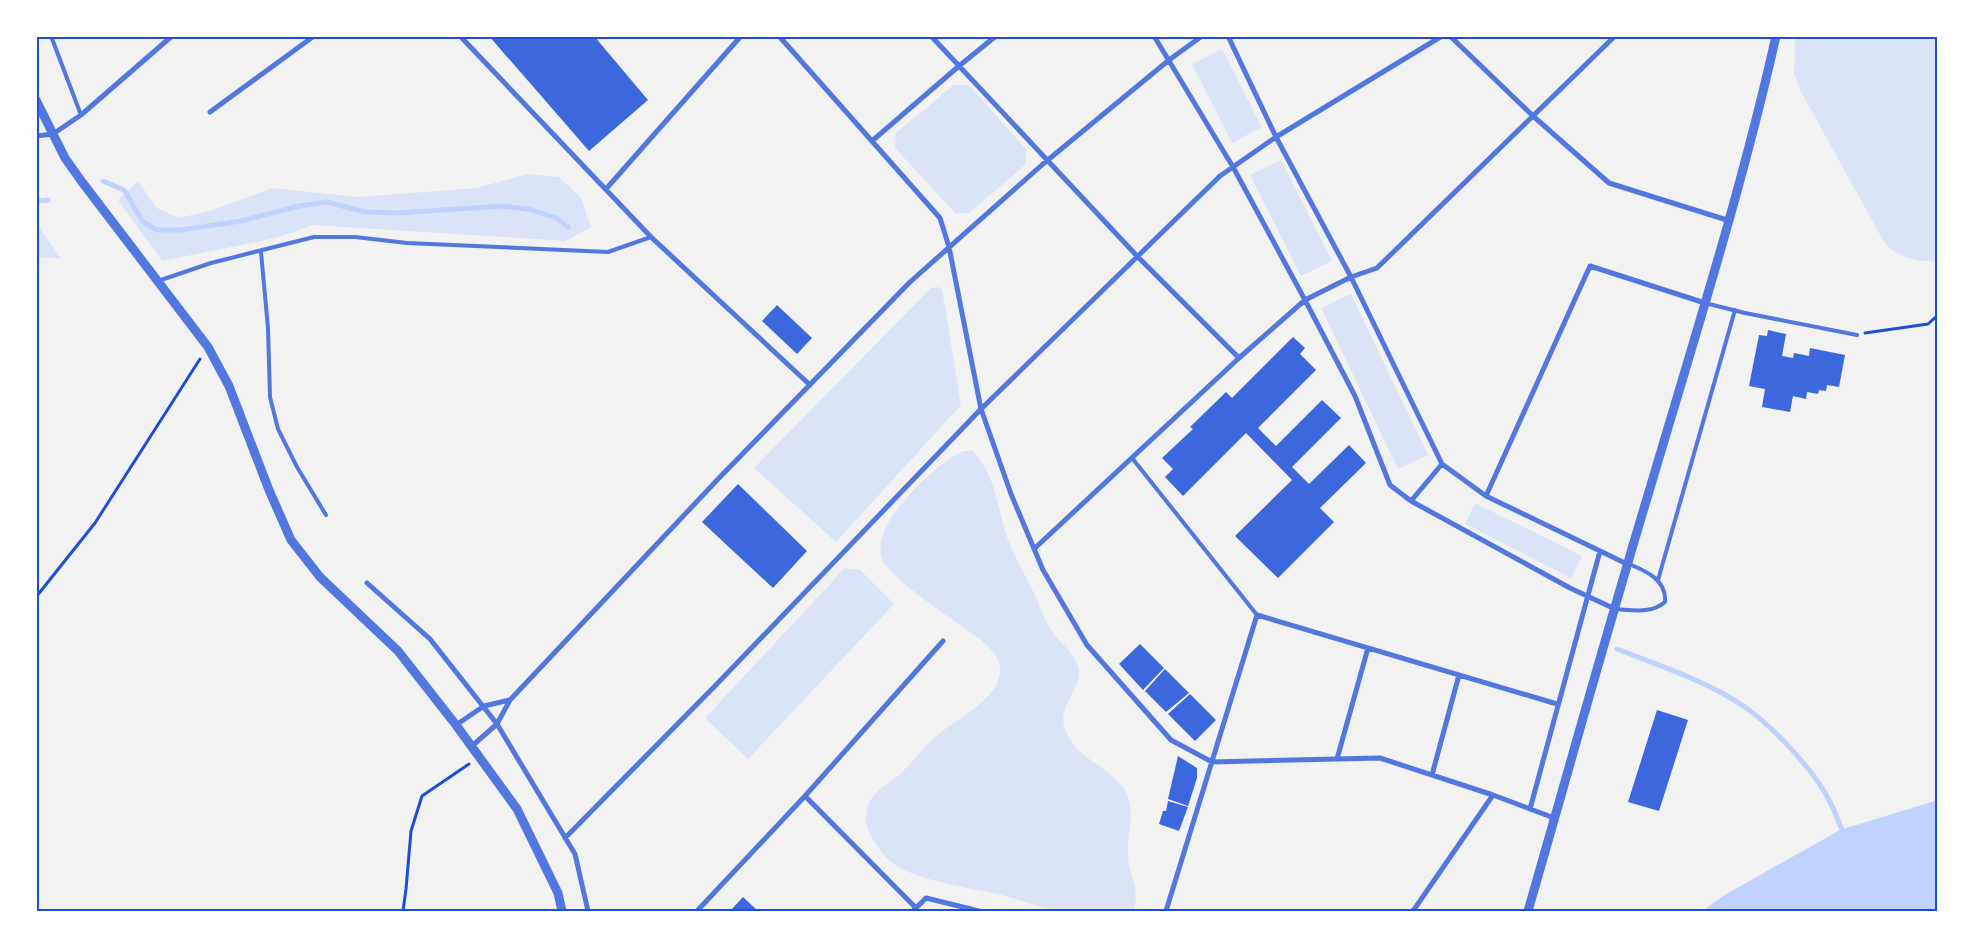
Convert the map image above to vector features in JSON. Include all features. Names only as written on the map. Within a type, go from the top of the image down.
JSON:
[{"type":"street","points":[[36,136],[53,134],[81,114],[172,36]]},
{"type":"street","points":[[210,112],[314,36]]},
{"type":"street","points":[[460,36],[651,237],[810,385]]},
{"type":"street","points":[[606,189],[740,36]]},
{"type":"street","points":[[779,36],[940,218],[949,247],[981,409],[1011,494],[1043,570],[1087,645],[1171,740],[1212,762],[1380,758],[1493,795],[1554,818]]},
{"type":"street","points":[[931,36],[1137,256],[1239,358]]},
{"type":"street","points":[[872,141],[996,36]]},
{"type":"street","points":[[1154,36],[1233,167],[1305,300],[1355,396],[1390,485],[1411,501],[1587,596],[1615,609]]},
{"type":"street","points":[[472,746],[497,724],[510,700],[720,477],[910,282],[1047,160],[1169,60],[1202,36]]},
{"type":"street","points":[[1228,36],[1276,136],[1351,277],[1442,464],[1486,496],[1627,564]]},
{"type":"street","points":[[565,838],[714,687],[981,409],[1220,176],[1276,136],[1442,36]]},
{"type":"street","points":[[1450,36],[1533,116],[1609,183],[1730,221]]},
{"type":"street","points":[[1034,549],[1239,358],[1305,300],[1351,277],[1376,268],[1615,36]]},
{"type":"street","points":[[1528,911],[1583,711],[1730,221],[1776,36]]},
{"type":"street","points":[[36,100],[65,158],[208,347],[229,386],[269,490],[291,540],[320,577],[398,651],[472,746],[517,809],[558,893],[562,911]]},
{"type":"street","points":[[1486,496],[1590,266],[1705,303]]},
{"type":"street","points":[[1411,501],[1442,464]]},
{"type":"street","points":[[1530,809],[1600,551]]},
{"type":"street","points":[[367,583],[430,639],[497,724],[574,854],[588,911]]},
{"type":"street","points":[[1166,911],[1257,615],[1558,704]]},
{"type":"street","points":[[697,911],[805,796],[943,641]]},
{"type":"street","points":[[1337,759],[1368,648]]},
{"type":"street","points":[[1432,775],[1459,674]]},
{"type":"street","points":[[456,725],[484,706],[510,700]]},
{"type":"street","points":[[1413,911],[1493,795]]},
{"type":"street","points":[[805,796],[915,909],[926,898],[979,911]]},
{"type":"lane","points":[[51,36],[81,114]]},
{"type":"lane","points":[[158,281],[212,263],[314,238],[355,238],[407,243],[608,252],[651,237]]},
{"type":"lane","points":[[262,252],[268,328],[270,397],[278,429],[297,467],[326,514]]},
{"type":"lane","points":[[1705,303],[1857,335]]},
{"type":"lane","points":[[1658,580],[1735,310]]},
{"type":"lane","points":[[1132,458],[1257,615]]},
{"type":"lane","points":[[1615,609],[1644,611],[1659,607],[1665,602],[1666,593],[1658,580],[1644,570],[1627,564]]},
{"type":"path","points":[[1857,335],[1928,324],[1938,315]]},
{"type":"path","points":[[36,597],[96,524],[208,347]]},
{"type":"path","points":[[403,911],[411,831],[422,796],[480,757]]},
{"type":"shaded area","points":[[1795,36],[1938,36],[1938,262],[1915,260],[1902,256],[1889,248],[1884,242],[1800,90],[1794,73]]},
{"type":"shaded area","points":[[1222,49],[1262,127],[1232,143],[1192,64]]},
{"type":"shaded area","points":[[954,85],[969,85],[1027,150],[1025,165],[969,213],[955,213],[895,148],[896,133]]},
{"type":"shaded area","points":[[1281,160],[1332,261],[1301,276],[1250,175]]},
{"type":"shaded area","points":[[527,174],[559,177],[581,198],[591,227],[566,241],[313,225],[276,238],[162,261],[118,200],[138,181],[157,208],[179,218],[213,210],[272,188],[358,197],[477,188]]},
{"type":"shaded area","points":[[36,222],[61,259],[36,257]]},
{"type":"shaded area","points":[[938,287],[942,289],[961,405],[836,542],[754,468],[931,288]]},
{"type":"shaded area","points":[[1351,294],[1428,455],[1398,469],[1321,308]]},
{"type":"shaded area","points":[[963,451],[973,451],[986,469],[1014,554],[1053,633],[1078,665],[1078,679],[1066,706],[1063,721],[1070,740],[1087,757],[1107,771],[1123,787],[1128,797],[1131,819],[1128,857],[1136,896],[1134,909],[1130,911],[1056,910],[1002,895],[924,878],[899,867],[889,860],[874,841],[868,829],[867,811],[873,797],[899,775],[934,739],[987,697],[999,679],[999,662],[990,648],[909,587],[887,567],[882,559],[881,545],[884,531],[899,507],[928,476],[945,462]]},
{"type":"shaded area","points":[[1475,503],[1582,556],[1571,578],[1465,524]]},
{"type":"shaded area","points":[[845,568],[860,570],[894,604],[748,759],[705,718]]},
{"type":"water","points":[[1938,800],[1938,911],[1702,911],[1723,896],[1840,830]]},
{"type":"building","points":[[489,36],[594,36],[648,100],[589,151]]},
{"type":"building","points":[[777,305],[812,338],[797,354],[762,321]]},
{"type":"building","points":[[1768,330],[1786,334],[1782,356],[1793,358],[1794,353],[1809,356],[1810,348],[1845,355],[1839,387],[1827,385],[1826,391],[1819,390],[1818,394],[1807,392],[1806,399],[1793,396],[1790,412],[1762,407],[1765,389],[1749,386],[1759,335],[1767,336]]},
{"type":"building","points":[[1293,337],[1305,348],[1300,354],[1316,370],[1258,428],[1276,446],[1322,400],[1341,418],[1292,467],[1309,484],[1349,445],[1366,463],[1320,508],[1334,522],[1278,578],[1235,536],[1292,480],[1246,433],[1183,496],[1165,477],[1173,469],[1162,458],[1193,429],[1190,427],[1226,392],[1232,398]]},
{"type":"building","points":[[738,484],[807,551],[773,588],[702,522]]},
{"type":"building","points":[[1140,644],[1164,668],[1143,690],[1119,664]]},
{"type":"building","points":[[1165,669],[1189,693],[1166,712],[1145,691]]},
{"type":"building","points":[[1190,694],[1216,720],[1195,741],[1168,714]]},
{"type":"building","points":[[1657,710],[1688,720],[1659,811],[1628,802]]},
{"type":"building","points":[[1178,756],[1197,768],[1197,778],[1188,806],[1168,799]]},
{"type":"building","points":[[1168,801],[1188,807],[1179,831],[1159,824],[1163,811],[1166,811]]},
{"type":"building","points":[[743,897],[758,911],[730,911]]},
{"type":"waterway","points":[[103,181],[124,190],[143,222],[157,230],[181,230],[241,221],[299,206],[327,202],[365,212],[398,213],[504,206],[532,210],[556,218],[568,227]]},
{"type":"waterway","points":[[36,201],[48,200]]},
{"type":"waterway","points":[[1617,649],[1715,689],[1756,715],[1792,749],[1813,775],[1831,804],[1844,835]]}]
